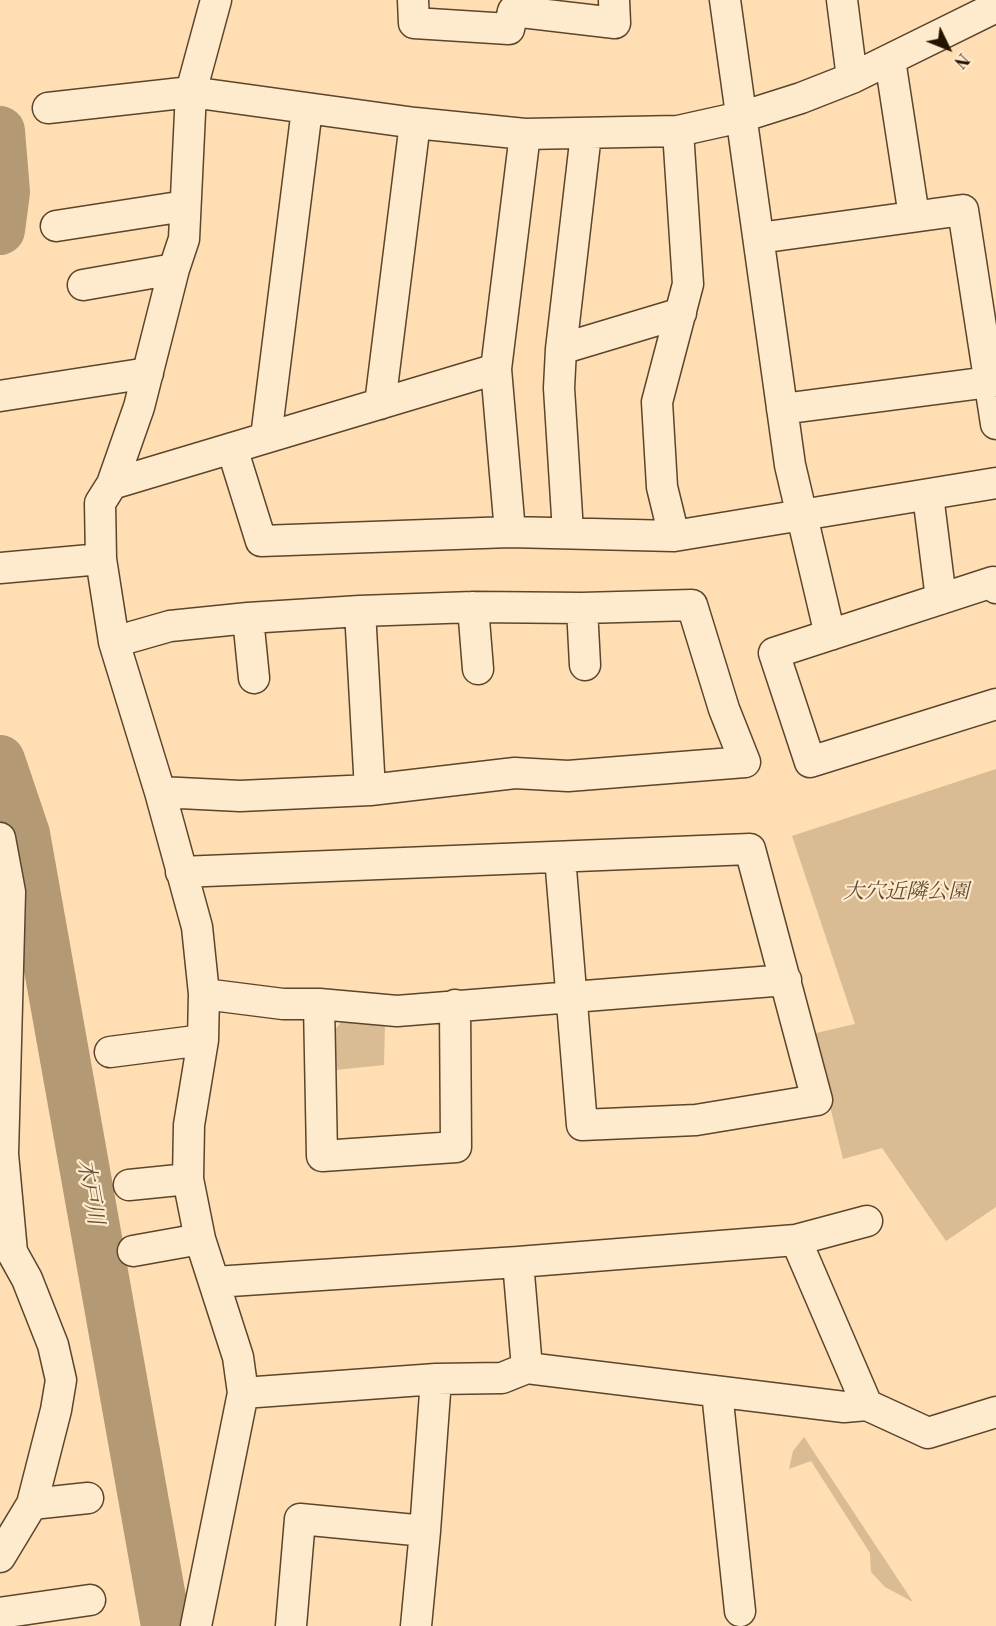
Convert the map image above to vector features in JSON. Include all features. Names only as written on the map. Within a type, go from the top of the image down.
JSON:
[{"type":"street","points":[[196,1626],[243,1393],[238,1357],[200,1239],[188,1179],[189,1125],[203,1040],[204,994],[197,927],[160,792],[114,642],[101,559],[100,503],[112,484],[139,407],[184,238],[191,92],[216,0]]},
{"type":"street","points":[[413,0],[414,23],[509,29],[513,5],[615,23],[614,0]]},
{"type":"street","points":[[725,0],[790,465],[830,635]]},
{"type":"street","points":[[842,0],[852,78]]},
{"type":"street","points":[[48,108],[191,92],[415,123],[525,134],[678,131],[741,117],[801,98],[852,78],[890,60],[985,7]]},
{"type":"street","points":[[890,60],[914,216]]},
{"type":"street","points":[[266,437],[307,109]]},
{"type":"street","points":[[380,404],[415,123]]},
{"type":"street","points":[[674,536],[662,487],[657,402],[688,284],[678,131]]},
{"type":"street","points":[[510,532],[496,369],[525,134]]},
{"type":"street","points":[[568,532],[559,388],[561,349],[586,134]]},
{"type":"street","points":[[56,226],[184,206]]},
{"type":"street","points":[[759,238],[963,210],[992,382],[996,424]]},
{"type":"street","points":[[83,285],[174,269]]},
{"type":"street","points":[[561,349],[681,313]]},
{"type":"street","points":[[112,484],[496,369]]},
{"type":"street","points":[[0,396],[148,373]]},
{"type":"street","points":[[782,409],[992,382]]},
{"type":"street","points":[[232,448],[261,541],[510,532],[674,536],[996,483]]},
{"type":"street","points":[[928,495],[941,599]]},
{"type":"street","points":[[0,568],[101,559]]},
{"type":"street","points":[[996,588],[993,582],[774,653],[810,762],[996,704]]},
{"type":"street","points":[[114,642],[170,626],[248,618],[473,607],[582,608],[692,605],[724,709],[745,762],[568,776],[515,773],[370,790],[240,796],[160,792]]},
{"type":"street","points":[[473,607],[478,669]]},
{"type":"street","points":[[582,608],[585,665]]},
{"type":"street","points":[[360,611],[370,790]]},
{"type":"street","points":[[248,618],[254,678]]},
{"type":"street","points":[[0,838],[10,892],[5,915],[1,1154],[14,1278],[53,1345],[60,1380],[56,1410],[32,1504],[0,1557]]},
{"type":"street","points":[[181,872],[750,849],[817,1100],[696,1120],[582,1125],[560,857]]},
{"type":"street","points":[[204,994],[283,1004],[319,1004],[397,1011],[786,980]]},
{"type":"street","points":[[319,1004],[322,1156],[456,1147],[454,1005]]},
{"type":"street","points":[[110,1052],[203,1040]]},
{"type":"street","points":[[129,1185],[188,1179]]},
{"type":"street","points":[[214,1282],[518,1262],[796,1240],[867,1221]]},
{"type":"street","points":[[133,1251],[200,1239]]},
{"type":"street","points":[[796,1240],[867,1405]]},
{"type":"street","points":[[518,1262],[527,1368]]},
{"type":"street","points":[[243,1393],[436,1379],[502,1378],[527,1368],[844,1407],[867,1405],[928,1433],[996,1412]]},
{"type":"street","points":[[416,1626],[436,1379]]},
{"type":"street","points":[[717,1392],[740,1611]]},
{"type":"street","points":[[32,1504],[88,1498]]},
{"type":"street","points":[[291,1626],[300,1519],[425,1530]]},
{"type":"street","points":[[0,1613],[90,1600]]},
{"type":"green space","name":"大穴近隣公園","points":[[996,769],[996,1207],[946,1241],[882,1148],[843,1159],[812,1034],[855,1024],[792,836]]},
{"type":"green space","points":[[343,1020],[385,1022],[384,1065],[335,1070],[331,1034]]},
{"type":"green space","points":[[804,1437],[913,1602],[885,1587],[871,1572],[870,1553],[811,1461],[789,1469],[793,1451]]},
{"type":"waterway","name":"木戸川","points":[[0,131],[5,192],[0,230]]},
{"type":"waterway","name":"木戸川","points":[[0,760],[25,834],[166,1626]]}]
